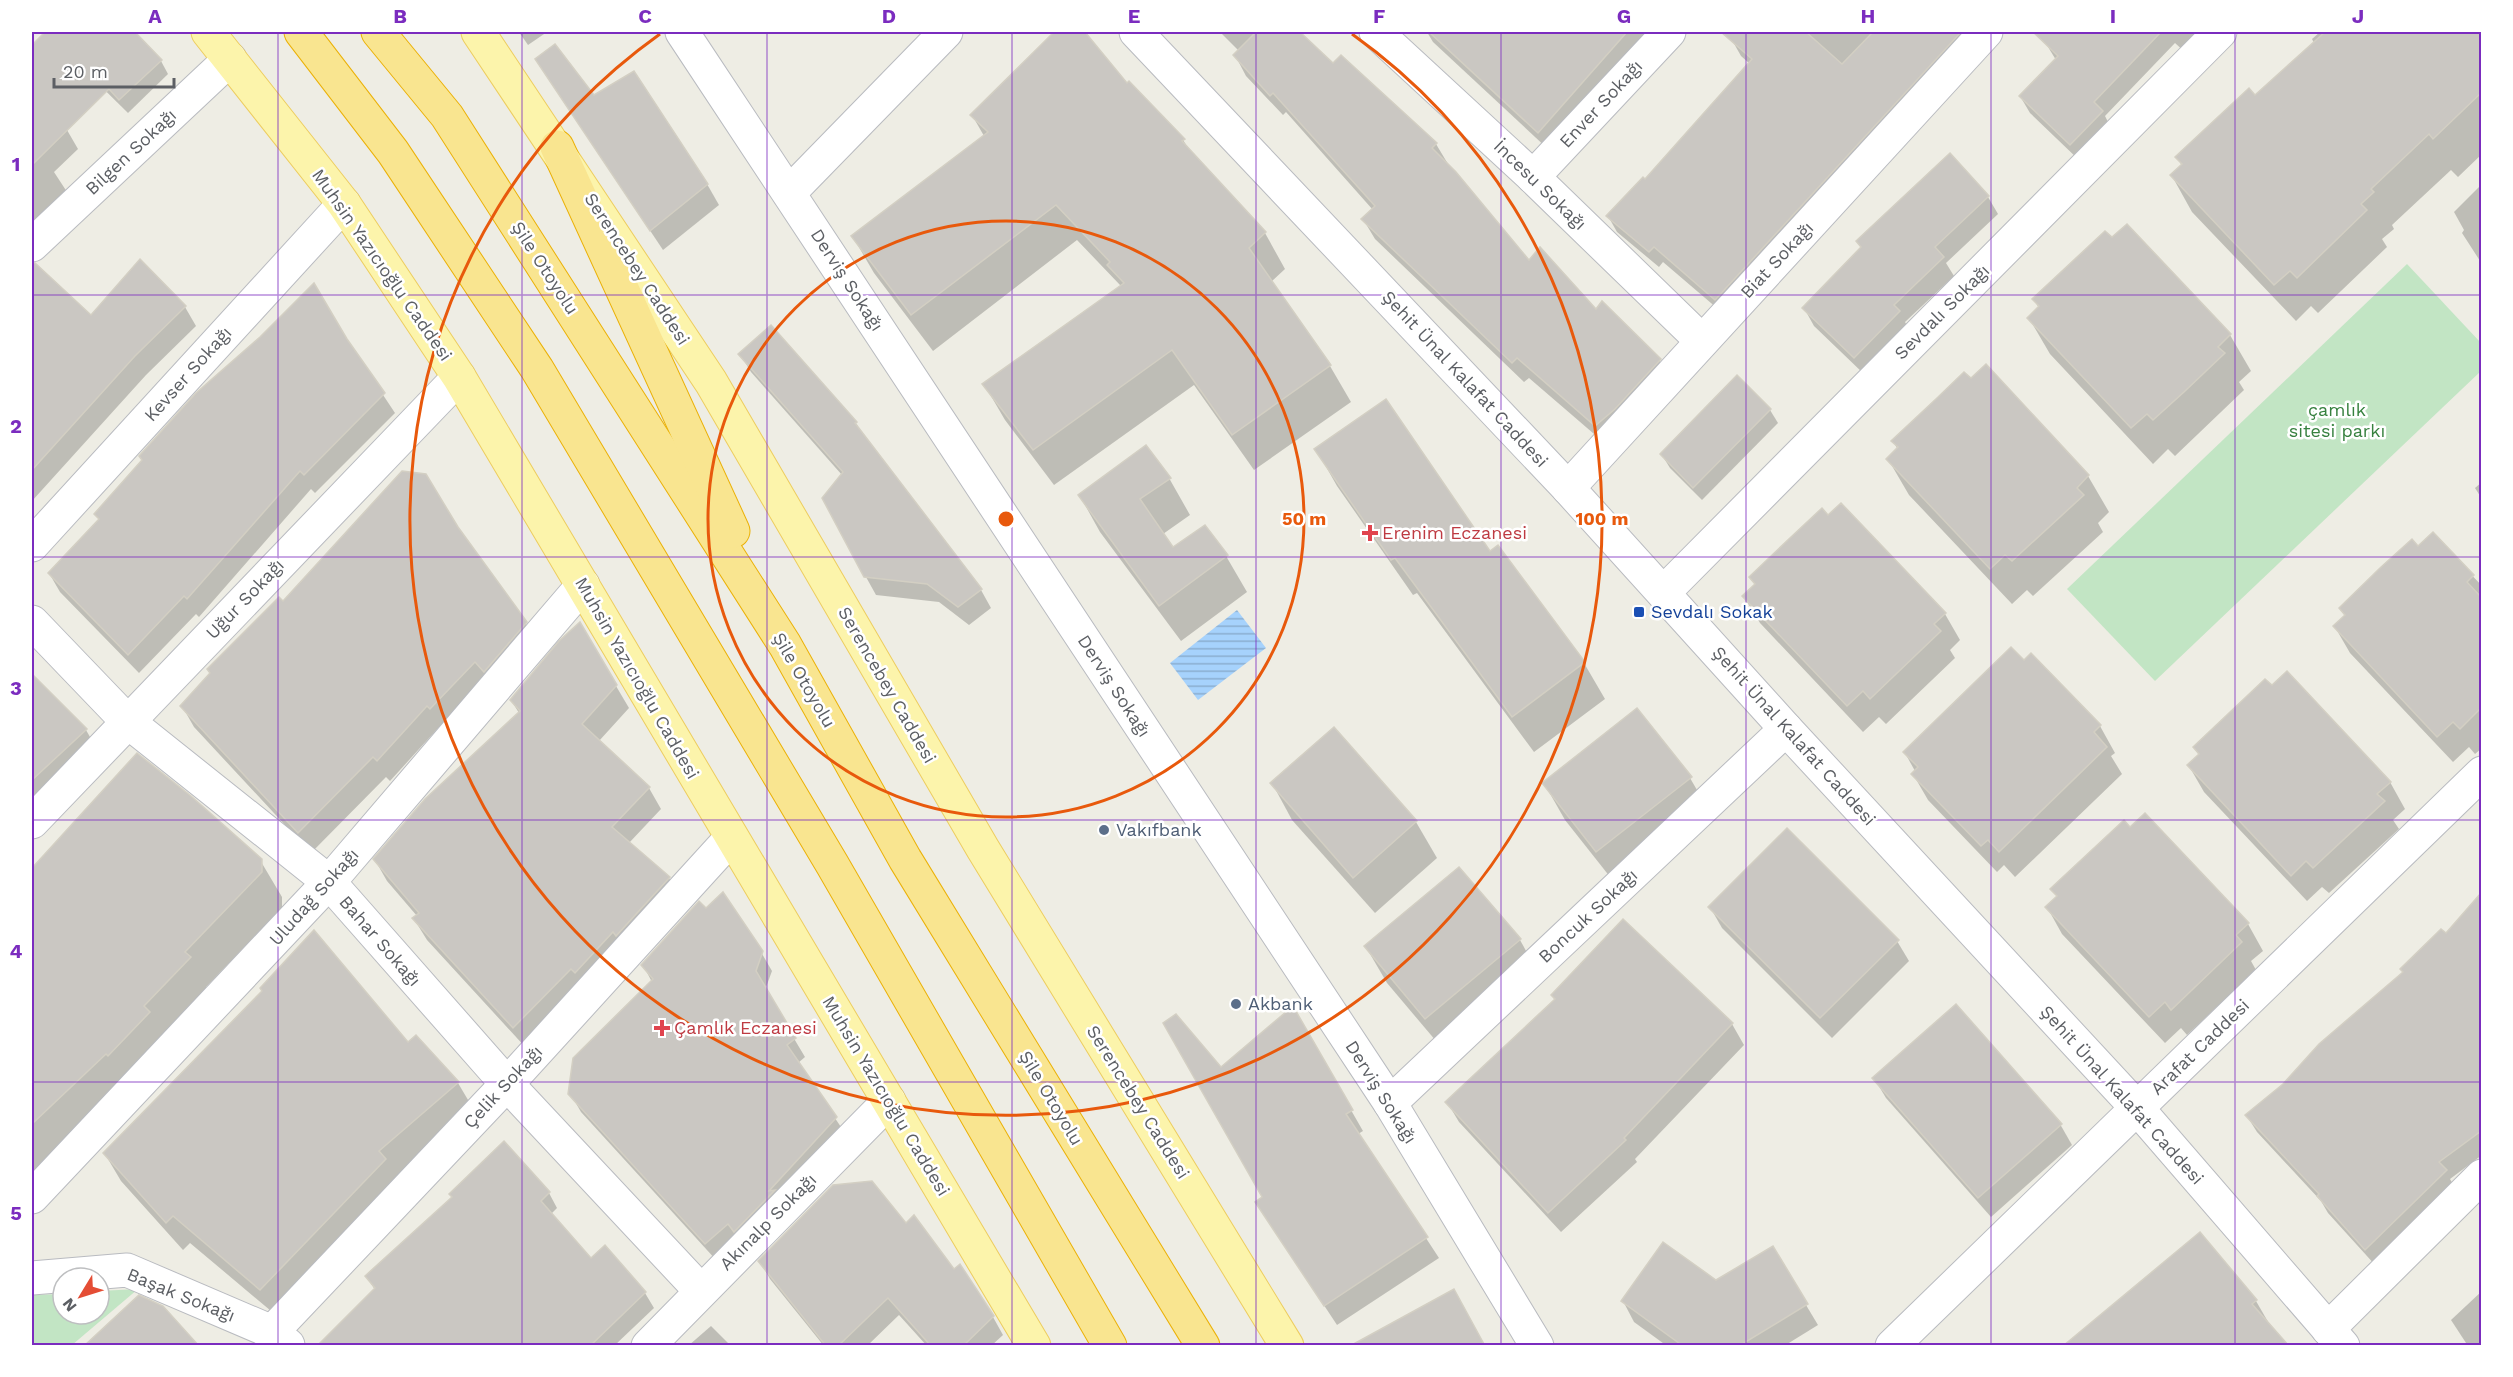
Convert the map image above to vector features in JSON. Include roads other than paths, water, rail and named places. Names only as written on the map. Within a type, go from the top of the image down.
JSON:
[{"type":"highway","points":[[301,32],[393,152],[537,369],[843,884],[1110,1346]]},
{"type":"highway","name":"Şile Otoyolu","points":[[378,32],[447,116],[785,645],[905,859],[1203,1346]]},
{"type":"highway","points":[[556,147],[785,645]]},
{"type":"main road","name":"Muhsin Yazıcıoğlu Caddesi","points":[[208,32],[344,204],[459,377],[1031,1344]]},
{"type":"main road","name":"Serencebey Caddesi","points":[[478,32],[711,382],[983,849],[1287,1346]]},
{"type":"street","name":"Derviş Sokağı","points":[[682,32],[1390,1103],[1537,1346]]},
{"type":"street","points":[[789,192],[946,32]]},
{"type":"street","name":"Şehit Ünal Kalafat Caddesi","points":[[1136,32],[1664,592],[1786,729],[2137,1108],[2336,1337]]},
{"type":"street","name":"İncesu Sokağı","points":[[1376,32],[1533,177],[1702,341]]},
{"type":"street","name":"Enver Sokağı","points":[[1533,177],[1669,32]]},
{"type":"street","name":"Biat Sokağı","points":[[1568,488],[1986,32]]},
{"type":"street","name":"Sevdalı Sokağı","points":[[1664,592],[2220,32]]},
{"type":"street","name":"Bilgen Sokağı","points":[[32,244],[230,59]]},
{"type":"street","name":"Kevser Sokağı","points":[[32,545],[344,204]]},
{"type":"street","name":"Uğur Sokağı","points":[[32,822],[459,377]]},
{"type":"street","name":"Uludağ Sokağı","points":[[32,1197],[329,882],[583,585]]},
{"type":"street","name":"Bahar Sokağı","points":[[32,622],[127,722],[329,882],[507,1084],[700,1290]]},
{"type":"street","name":"Boncuk Sokağı","points":[[1390,1103],[1786,729]]},
{"type":"street","name":"Arafat Caddesi","points":[[1892,1346],[2481,773]]},
{"type":"street","name":"Çelik Sokağı","points":[[280,1339],[507,1084],[731,838]]},
{"type":"street","name":"Akınalp Sokağı","points":[[648,1346],[700,1290],[889,1101]]},
{"type":"street","points":[[2336,1337],[2481,1176]]},
{"type":"street","name":"Başak Sokağı","points":[[32,1278],[127,1270],[280,1339]]},
{"type":"water","points":[[1237,610],[1266,648],[1198,700],[1170,663]]},
{"type":"place","name":"Erenim Eczanesi","points":[[1370,533]]},
{"type":"place","name":"Sevdalı Sokak","points":[[1639,612]]},
{"type":"place","name":"Vakıfbank","points":[[1104,830]]},
{"type":"place","name":"Akbank","points":[[1236,1004]]},
{"type":"place","name":"Çamlık Eczanesi","points":[[662,1028]]},
{"type":"park label","name":"çamlık sitesi parkı","points":[[2337,420]]}]
